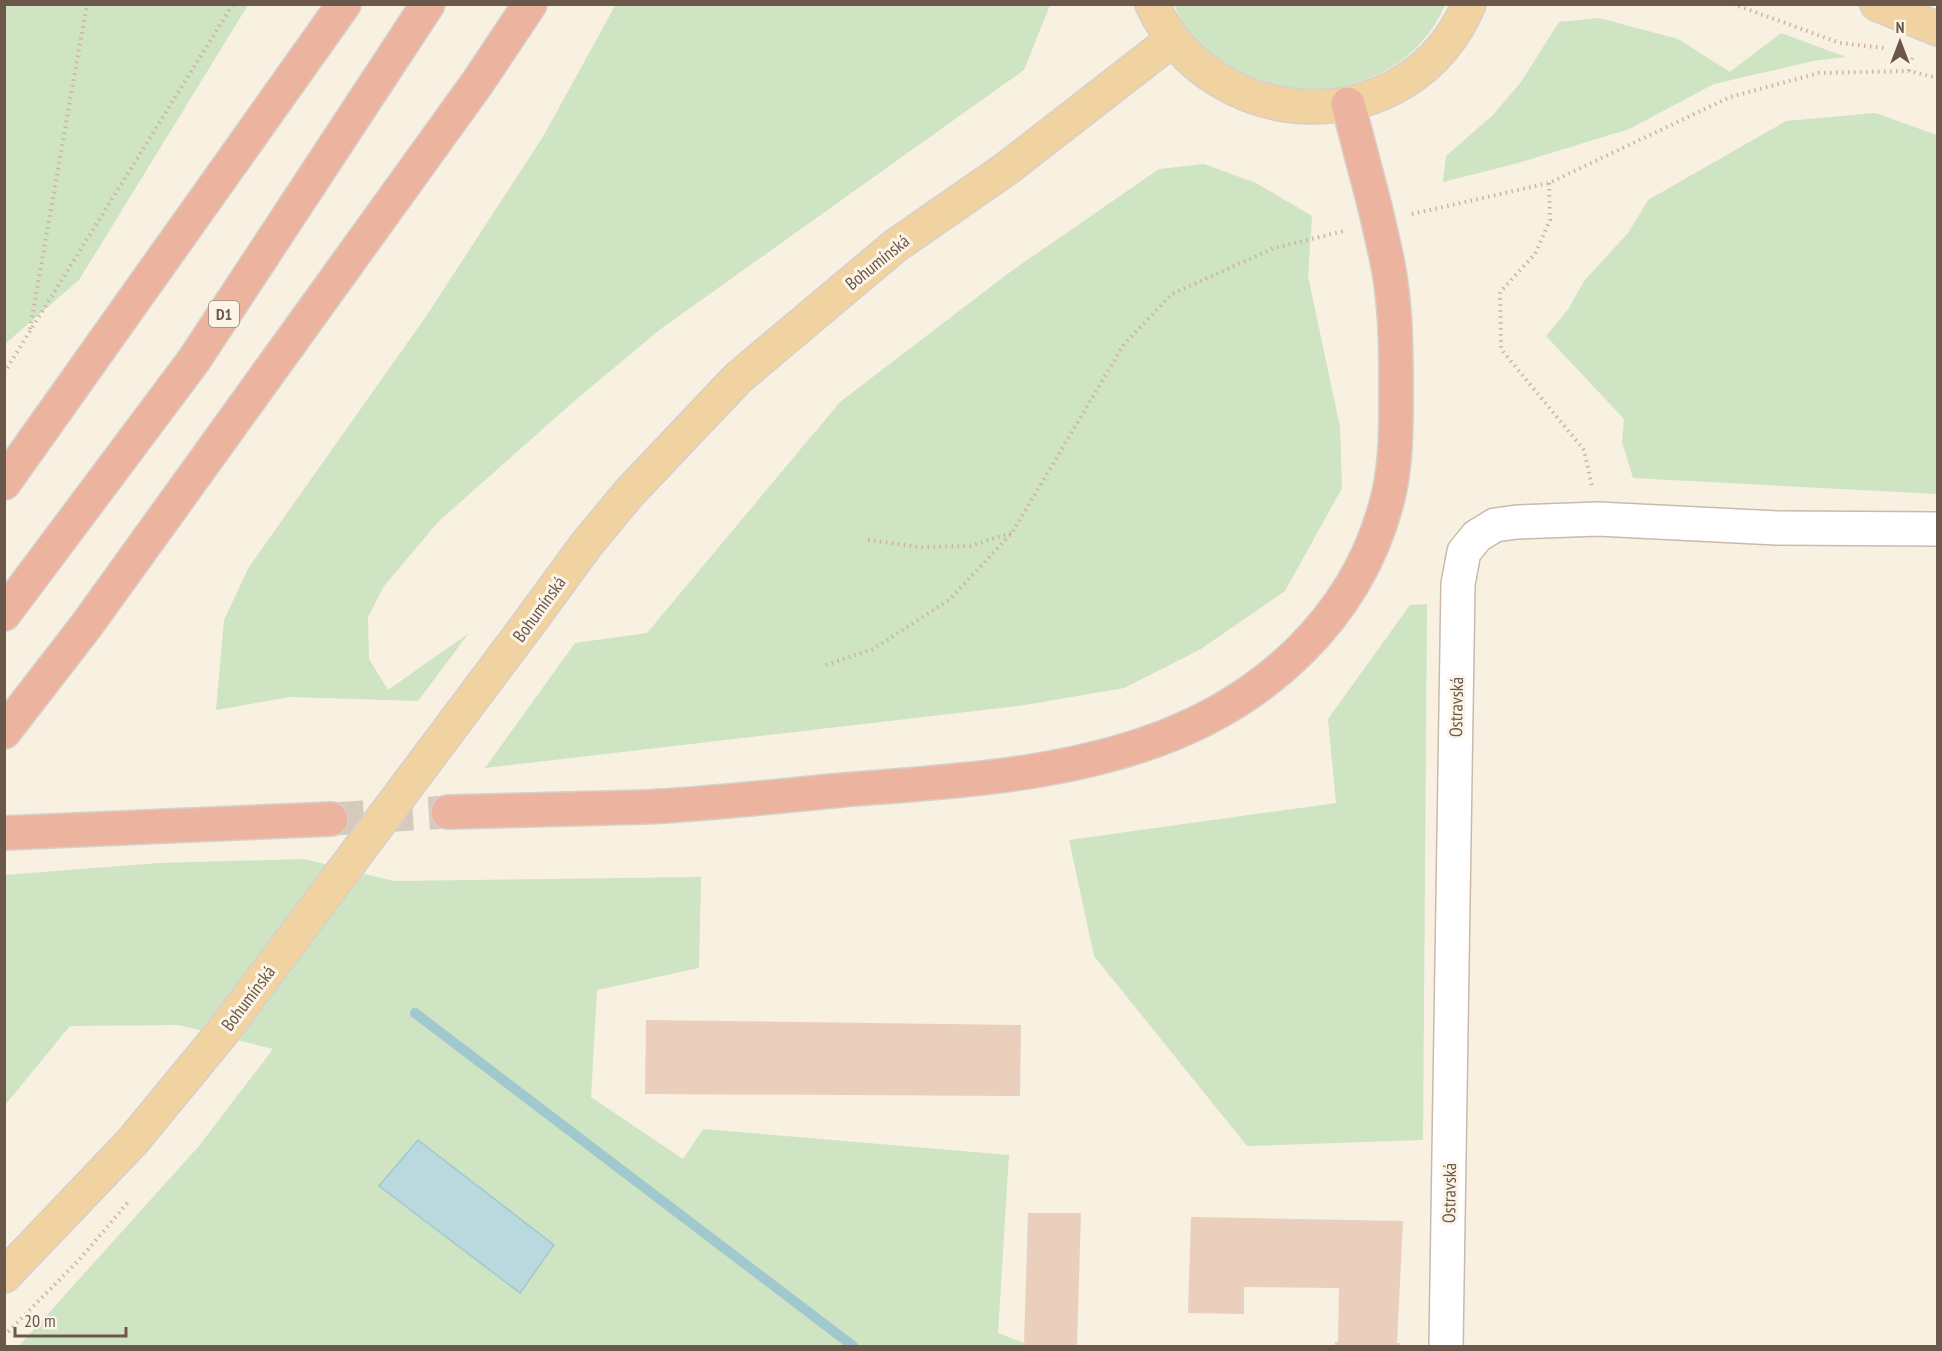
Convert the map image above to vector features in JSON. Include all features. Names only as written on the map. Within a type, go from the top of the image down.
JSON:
[{"type":"highway","points":[[4,483],[344,4]]},
{"type":"highway","name":"D1","points":[[4,614],[194,360],[428,4]]},
{"type":"highway","points":[[4,732],[86,626],[478,82],[530,4]]},
{"type":"highway","points":[[448,812],[648,806],[907,785],[1036,771],[1140,746],[1185,729],[1244,698],[1281,670],[1314,639],[1339,607],[1368,554],[1384,514],[1393,468],[1396,421],[1394,288],[1348,104]]},
{"type":"highway","points":[[4,833],[331,819]]},
{"type":"main road","points":[[1152,4],[1172,40],[1194,64],[1221,84],[1251,98],[1282,106],[1316,108],[1348,104],[1380,93],[1417,71],[1452,34],[1469,4]]},
{"type":"main road","points":[[1877,4],[1938,29]]},
{"type":"main road","name":"Bohumínská","points":[[4,1276],[132,1142],[221,1034],[586,545],[629,493],[738,378],[895,246],[1006,169],[1172,40]]},
{"type":"street","name":"Ostravská","points":[[1446,1347],[1458,584],[1460,562],[1464,552],[1477,536],[1495,525],[1517,522],[1598,519],[1778,528],[1938,529]]},
{"type":"path","points":[[30,333],[87,4]]},
{"type":"path","points":[[4,373],[233,4]]},
{"type":"path","points":[[1733,4],[1840,43],[1892,49]]},
{"type":"path","points":[[1909,71],[1913,51]]},
{"type":"path","points":[[1438,208],[1549,183],[1730,96],[1819,73],[1909,71],[1938,78]]},
{"type":"path","points":[[1549,183],[1550,220],[1535,254],[1500,292],[1501,349],[1584,450],[1598,519]]},
{"type":"path","points":[[826,665],[873,649],[949,600],[1012,533],[1124,344],[1172,294],[1274,248],[1313,239]]},
{"type":"path","points":[[868,540],[918,547],[970,546],[1012,533]]},
{"type":"path","points":[[4,1336],[79,1260],[132,1198]]},
{"type":"green space","points":[[5,4],[248,5],[79,280],[5,344]]},
{"type":"green space","points":[[616,4],[1050,5],[1024,70],[662,328],[572,403],[439,521],[384,586],[368,617],[369,659],[388,690],[469,633],[418,701],[290,697],[216,710],[224,620],[249,567],[427,315],[544,135]]},
{"type":"green space","points":[[1174,5],[1445,5],[1422,42],[1389,68],[1351,84],[1310,89],[1269,84],[1230,68],[1198,42]]},
{"type":"green space","points":[[1599,18],[1678,39],[1730,72],[1781,33],[1846,57],[1813,61],[1714,84],[1629,129],[1518,163],[1443,182],[1446,156],[1493,115],[1521,82],[1559,22]]},
{"type":"green space","points":[[1875,113],[1937,135],[1937,494],[1633,478],[1622,442],[1624,419],[1546,336],[1569,308],[1584,281],[1628,233],[1648,200],[1786,121]]},
{"type":"green space","points":[[1204,164],[1256,183],[1312,216],[1308,276],[1340,427],[1342,488],[1285,591],[1201,649],[1124,688],[1019,706],[485,768],[575,643],[647,633],[840,402],[1010,272],[1159,169]]},
{"type":"green space","points":[[1427,604],[1423,1140],[1247,1146],[1094,956],[1069,840],[1336,803],[1328,719],[1410,605]]},
{"type":"green space","points":[[304,859],[394,881],[701,877],[699,968],[597,990],[591,1097],[683,1159],[703,1129],[1009,1155],[998,1333],[1032,1346],[19,1346],[199,1146],[273,1049],[179,1025],[70,1026],[5,1105],[5,875],[159,863]]},
{"type":"water","points":[[418,1140],[554,1245],[520,1293],[379,1186]]},
{"type":"building","points":[[646,1020],[1021,1025],[1020,1096],[645,1094]]},
{"type":"building","points":[[1028,1213],[1081,1213],[1077,1346],[1024,1346]]},
{"type":"building","points":[[1191,1217],[1403,1221],[1397,1343],[1400,1343],[1400,1346],[1335,1346],[1335,1342],[1338,1342],[1339,1288],[1244,1287],[1244,1314],[1188,1313]]},
{"type":"waterway","points":[[415,1013],[853,1346]]},
{"type":"tunnel","points":[[331,819],[448,812]]}]
